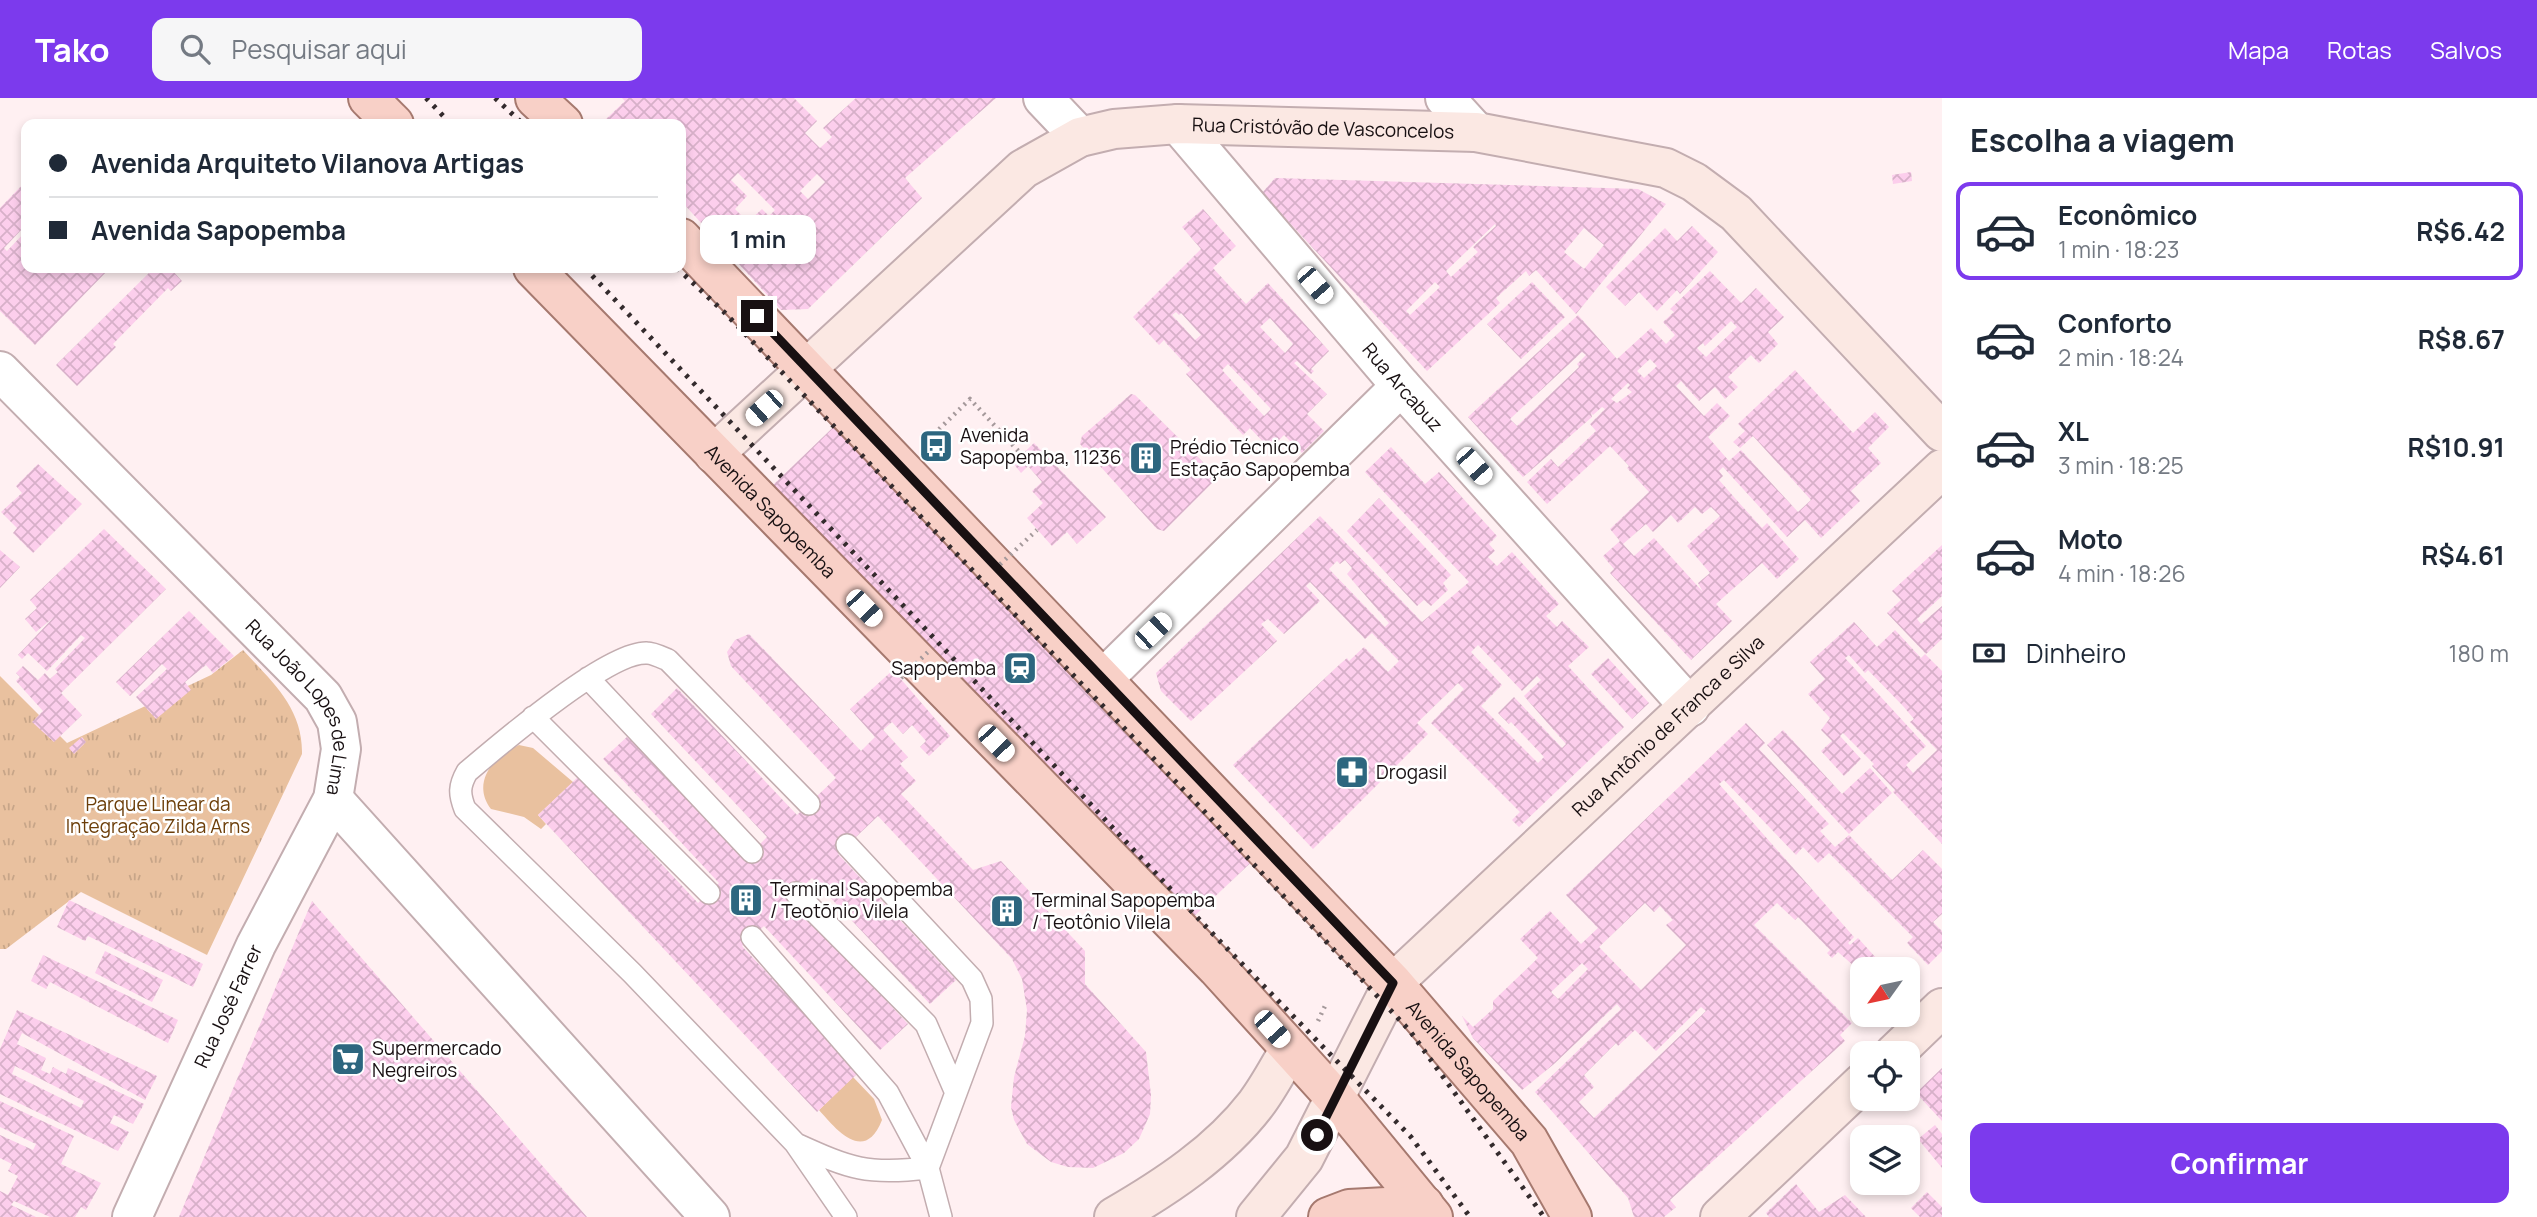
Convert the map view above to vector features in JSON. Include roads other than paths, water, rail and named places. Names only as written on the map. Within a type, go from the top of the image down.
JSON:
[{"type":"main road","points":[[368,98],[389,119]]},
{"type":"main road","points":[[535,98],[558,119]]},
{"type":"main road","name":"Avenida Sapopemba","points":[[686,242],[1393,983],[1529,1141],[1572,1217]]},
{"type":"main road","name":"Avenida Sapopemba","points":[[538,273],[1217,968],[1336,1099],[1429,1211]]},
{"type":"main road","points":[[1328,1217],[1349,1209],[1429,1211]]},
{"type":"street","points":[[1043,98],[1080,137]]},
{"type":"street","points":[[1445,98],[1476,132]]},
{"type":"street","name":"Rua Cristóvão de Vasconcelos","points":[[714,454],[1023,169],[1080,137],[1114,129],[1178,124],[1476,132],[1666,168],[1694,182],[1736,213],[1942,432]]},
{"type":"street","name":"Rua Arcabuz","points":[[1178,124],[1401,386],[1690,707]]},
{"type":"street","name":"Rua João Lopes de Lima","points":[[0,371],[323,697],[337,722],[341,749],[333,799],[710,1217]]},
{"type":"street","points":[[1103,679],[1401,386]]},
{"type":"street","name":"Rua Antônio de Franca e Silva","points":[[1393,983],[1942,469]]},
{"type":"street","name":"Rua José Farrer","points":[[132,1217],[256,945],[333,799]]},
{"type":"street","points":[[1256,1217],[1304,1158],[1393,983]]},
{"type":"street","points":[[1908,1041],[1942,1008]]},
{"type":"street","points":[[1114,1217],[1159,1190],[1207,1154],[1256,1104],[1290,1049]]},
{"type":"street","points":[[1720,1217],[1850,1094]]},
{"type":"lane","points":[[809,804],[668,660],[648,653],[632,655],[588,678],[533,717],[467,772],[460,783],[459,796],[465,809],[632,973],[795,1143],[846,1217]]},
{"type":"lane","points":[[588,678],[751,852]]},
{"type":"lane","points":[[533,717],[709,893]]},
{"type":"lane","points":[[847,845],[972,979],[981,999],[982,1023],[928,1168]]},
{"type":"lane","points":[[796,893],[926,1024],[957,1093]]},
{"type":"lane","points":[[752,937],[888,1093],[928,1168],[942,1217]]},
{"type":"lane","points":[[795,1143],[847,1167],[888,1173],[928,1168]]},
{"type":"railway","points":[[426,98],[446,119]]},
{"type":"railway","points":[[495,98],[518,119]]},
{"type":"railway","points":[[590,273],[1212,933],[1411,1137],[1470,1217]]},
{"type":"railway","points":[[682,273],[724,312],[1200,807],[1410,1031],[1544,1217]]},
{"type":"place","name":"Avenida Sapopemba, 11236","points":[[936,446]]},
{"type":"place","name":"Prédio Técnico Estação Sapopemba","points":[[1146,458]]},
{"type":"place","name":"Sapopemba","points":[[1020,668]]},
{"type":"place","name":"Drogasil","points":[[1352,772]]},
{"type":"place","name":"Terminal Sapopemba / Teotõnio Vilela","points":[[746,900]]},
{"type":"place","name":"Terminal Sapopemba / Teotônio Vilela","points":[[1007,911]]},
{"type":"place","name":"Supermercado Negreiros","points":[[348,1059]]},
{"type":"park label","name":"Parque Linear da Integração Zilda Arns","points":[[158,815]]}]
